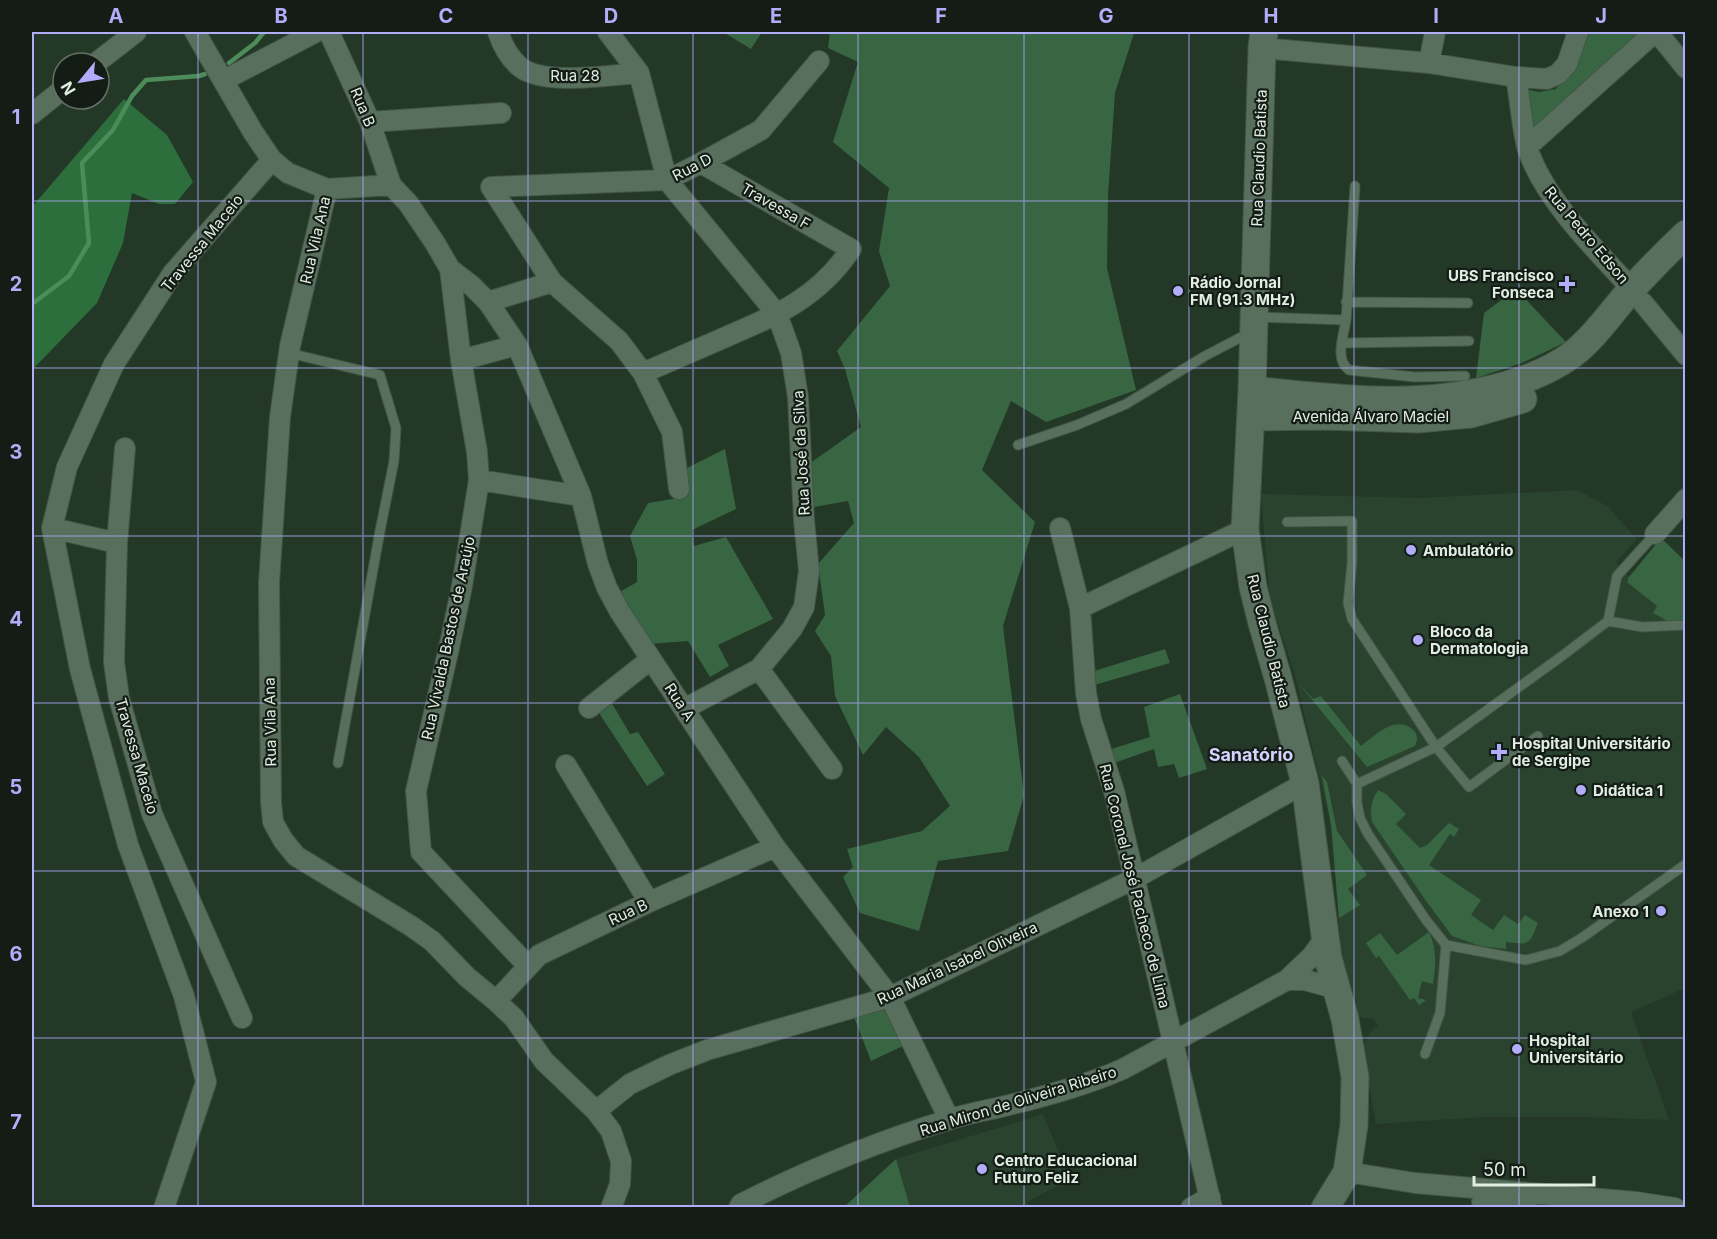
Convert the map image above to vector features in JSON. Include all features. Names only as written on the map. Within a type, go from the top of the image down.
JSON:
[{"type":"main road","name":"Rua Claudio Batista","points":[[1263,40],[1252,404],[1245,529],[1253,587],[1305,783],[1328,958],[1345,1019],[1355,1077],[1354,1125],[1345,1176]]},
{"type":"main road","name":"Avenida Álvaro Maciel","points":[[1252,404],[1335,417],[1418,419],[1471,414],[1528,397],[1566,379],[1588,362],[1611,326],[1686,234]]},
{"type":"main road","name":"Avenida Álvaro Maciel","points":[[1637,296],[1686,259]]},
{"type":"main road","points":[[1325,1208],[1345,1176]]},
{"type":"street","points":[[111,51],[136,32]]},
{"type":"street","points":[[195,32],[272,160],[288,173],[327,189],[391,185],[408,203],[450,269]]},
{"type":"street","points":[[224,80],[316,32]]},
{"type":"street","name":"Rua B","points":[[329,32],[370,122],[391,185]]},
{"type":"street","name":"Rua 28","points":[[498,32],[503,46],[520,68],[536,74],[572,78],[639,73]]},
{"type":"street","points":[[1430,63],[1435,32]]},
{"type":"street","points":[[1263,40],[1516,77],[1547,79],[1558,74],[1567,64],[1578,32]]},
{"type":"street","points":[[1527,147],[1656,32],[1686,68]]},
{"type":"street","points":[[616,35],[639,73],[666,180]]},
{"type":"street","name":"Rua D","points":[[552,282],[491,187],[666,180],[701,164],[761,130],[819,61]]},
{"type":"street","name":"Rua Pedro Edson","points":[[1516,77],[1527,147],[1547,189],[1594,249],[1637,296],[1686,356]]},
{"type":"street","points":[[32,114],[51,99]]},
{"type":"street","points":[[370,122],[501,113]]},
{"type":"street","name":"Travessa Maceio","points":[[164,1208],[206,1082],[184,996],[128,845],[80,669],[52,528],[67,467],[114,364],[173,273],[272,160]]},
{"type":"street","name":"Travessa F","points":[[701,164],[851,249],[840,266],[820,286],[777,314]]},
{"type":"street","name":"Rua José da Silva","points":[[666,180],[777,314],[787,338],[798,397],[809,571],[804,607],[798,621],[759,669],[684,709]]},
{"type":"street","name":"Rua Vila Ana","points":[[327,189],[289,353],[280,417],[269,583],[273,822],[283,840],[301,860],[432,941],[467,977],[496,1001],[521,1027],[544,1061],[596,1111],[611,1131],[621,1161],[620,1184],[611,1208]]},
{"type":"street","name":"Rua A","points":[[450,269],[488,302],[517,345],[581,496],[598,564],[607,588],[620,612],[775,847],[890,997],[949,1119]]},
{"type":"street","name":"Rua Vivalda Bastos de Araújo","points":[[450,269],[461,360],[477,452],[479,480],[453,627],[416,791],[421,852],[528,966]]},
{"type":"street","points":[[488,302],[552,282],[619,341],[643,373],[672,432],[679,489]]},
{"type":"street","points":[[643,373],[777,314]]},
{"type":"street","points":[[461,360],[517,345]]},
{"type":"street","name":"Travessa Maceio","points":[[125,448],[117,543],[114,662],[119,698],[152,814],[242,1018]]},
{"type":"street","points":[[479,480],[581,496]]},
{"type":"street","points":[[1654,534],[1686,499]]},
{"type":"street","points":[[52,528],[117,543]]},
{"type":"street","name":"Rua Coronel José Pacheco de Lima","points":[[1060,528],[1080,608],[1088,706],[1114,791],[1211,1202]]},
{"type":"street","points":[[1080,608],[1245,529]]},
{"type":"street","points":[[590,708],[651,659]]},
{"type":"street","points":[[759,669],[832,769]]},
{"type":"street","points":[[566,765],[649,902]]},
{"type":"street","name":"Rua Maria Isabel Oliveira","points":[[596,1111],[630,1084],[669,1065],[708,1050],[890,997],[1134,879],[1305,783]]},
{"type":"street","name":"Rua B","points":[[496,1001],[539,955],[649,902],[775,847]]},
{"type":"street","name":"Rua Miron de Oliveira Ribeiro","points":[[740,1206],[834,1160],[949,1119],[1016,1103],[1099,1079],[1123,1069],[1287,980],[1312,956],[1325,938]]},
{"type":"street","points":[[1287,980],[1305,980],[1337,989]]},
{"type":"street","points":[[1345,1176],[1620,1205],[1675,1208]]},
{"type":"street","points":[[1345,1176],[1411,1193],[1527,1208]]},
{"type":"street","points":[[1191,1208],[1211,1202]]},
{"type":"lane","points":[[1355,186],[1346,320],[1341,358],[1344,367],[1351,371],[1414,377],[1465,376]]},
{"type":"lane","points":[[1346,302],[1468,303]]},
{"type":"lane","points":[[1018,445],[1077,425],[1126,404],[1254,323],[1346,320]]},
{"type":"lane","points":[[1343,343],[1469,341]]},
{"type":"lane","points":[[289,353],[380,375],[396,428],[394,461],[338,763]]},
{"type":"lane","points":[[1287,522],[1352,521],[1352,563],[1348,603],[1352,619],[1436,747],[1469,787],[1538,736]]},
{"type":"lane","points":[[1358,784],[1436,747],[1608,621],[1617,576],[1654,534]]},
{"type":"lane","points":[[1608,621],[1642,627],[1686,625]]},
{"type":"lane","points":[[1342,761],[1358,784],[1358,811],[1368,834],[1426,920],[1446,945],[1526,960],[1560,951],[1686,864]]},
{"type":"lane","points":[[1425,1054],[1440,1013],[1446,945]]},
{"type":"shaded area","points":[[723,32],[762,32],[751,49]]},
{"type":"shaded area","points":[[830,32],[1134,33],[1115,93],[1108,196],[1107,268],[1136,390],[1046,422],[1011,401],[982,470],[1035,522],[1003,626],[1024,795],[1008,851],[938,861],[919,931],[860,913],[843,877],[853,867],[847,849],[922,831],[950,806],[919,757],[886,727],[863,755],[835,696],[831,656],[815,631],[825,615],[818,564],[854,523],[848,501],[814,507],[809,464],[861,427],[845,369],[837,351],[890,286],[879,251],[889,188],[833,142],[858,62],[828,48]]},
{"type":"shaded area","points":[[1585,32],[1647,32],[1531,143],[1525,89],[1539,92],[1556,89],[1581,44]]},
{"type":"shaded area","points":[[1516,289],[1566,342],[1522,363],[1476,378],[1484,313]]},
{"type":"shaded area","points":[[725,449],[736,509],[692,530],[694,546],[726,537],[773,619],[718,645],[729,666],[710,677],[688,641],[649,644],[618,593],[637,582],[637,560],[630,536],[648,503],[685,497],[687,468]]},
{"type":"shaded area","name":"Hospital Universitário de Sergipe","points":[[1577,490],[1607,506],[1637,539],[1616,562],[1629,577],[1685,561],[1685,988],[1631,1012],[1669,1120],[1483,1117],[1376,1124],[1362,1047],[1369,1034],[1378,1025],[1373,1018],[1362,1018],[1354,1014],[1343,972],[1331,824],[1293,668],[1270,600],[1261,494],[1420,498]]},
{"type":"shaded area","points":[[1661,538],[1685,561],[1685,622],[1671,623],[1653,613],[1657,606],[1627,582]]},
{"type":"shaded area","points":[[1165,649],[1170,663],[1091,686],[1091,672]]},
{"type":"shaded area","points":[[1296,680],[1313,699],[1321,696],[1361,746],[1385,728],[1398,724],[1405,725],[1415,732],[1417,739],[1415,746],[1367,767]]},
{"type":"shaded area","points":[[1180,694],[1207,769],[1179,778],[1174,764],[1158,767],[1154,749],[1114,763],[1108,750],[1150,737],[1144,707]]},
{"type":"shaded area","points":[[610,700],[630,734],[638,732],[665,774],[647,786],[597,710]]},
{"type":"shaded area","points":[[1322,776],[1327,782],[1337,831],[1367,875],[1348,889],[1360,905],[1339,918],[1331,825]]},
{"type":"shaded area","points":[[1378,790],[1386,794],[1406,814],[1396,824],[1420,848],[1427,845],[1449,823],[1459,829],[1454,837],[1450,834],[1429,865],[1481,900],[1471,915],[1493,930],[1504,915],[1518,924],[1525,915],[1538,923],[1528,942],[1506,942],[1506,949],[1480,946],[1452,936],[1372,822],[1372,805]]},
{"type":"shaded area","points":[[1429,932],[1435,951],[1434,977],[1433,984],[1422,981],[1418,998],[1426,1000],[1419,1005],[1414,998],[1410,1000],[1379,956],[1376,958],[1366,943],[1380,933],[1397,955]]},
{"type":"shaded area","points":[[883,1008],[903,1046],[871,1061],[854,1017]]},
{"type":"shaded area","name":"Centro Educacional Futuro Feliz","points":[[1043,1114],[1070,1179],[1027,1202],[1029,1207],[910,1207],[896,1159]]},
{"type":"shaded area","points":[[896,1159],[910,1207],[844,1207]]},
{"type":"green space","points":[[124,99],[167,135],[193,182],[175,204],[159,204],[132,193],[123,243],[97,303],[32,370],[32,207]]},
{"type":"waterway","points":[[229,63],[255,43],[264,32]]},
{"type":"waterway","points":[[32,304],[69,276],[89,243],[82,163],[113,130],[132,96],[146,80],[205,74]]},
{"type":"place","name":"UBS Francisco Fonseca","points":[[1567,284]]},
{"type":"place","name":"Rádio Jornal FM (91.3 MHz)","points":[[1178,291]]},
{"type":"place","name":"Ambulatório","points":[[1411,550]]},
{"type":"place","name":"Bloco da Dermatologia","points":[[1418,640]]},
{"type":"place","name":"Hospital Universitário de Sergipe","points":[[1499,752]]},
{"type":"place","name":"Didática 1","points":[[1581,790]]},
{"type":"place","name":"Anexo 1","points":[[1661,911]]},
{"type":"place","name":"Hospital Universitário","points":[[1517,1049]]},
{"type":"place","name":"Centro Educacional Futuro Feliz","points":[[982,1169]]},
{"type":"district","name":"Sanatório","points":[[1251,754]]}]
